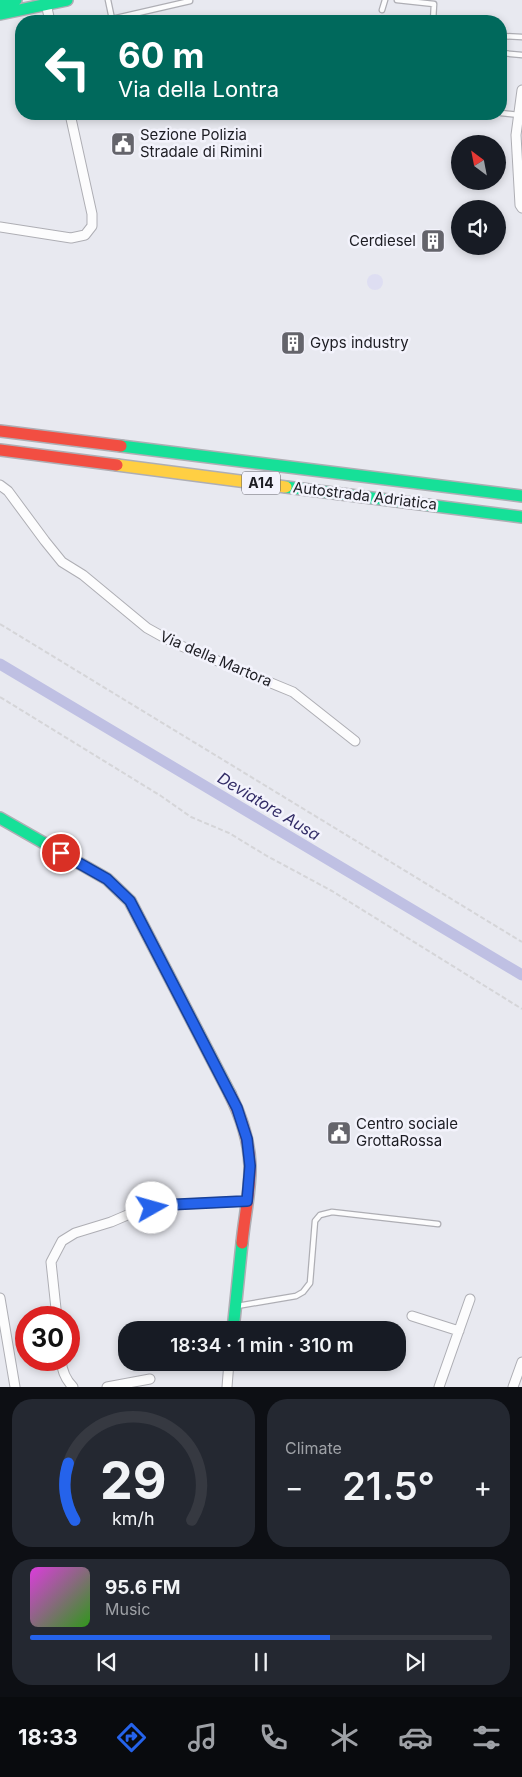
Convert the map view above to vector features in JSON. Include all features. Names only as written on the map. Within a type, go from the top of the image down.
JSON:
[{"type":"main road","points":[[0,4],[16,0]]},
{"type":"main road","points":[[0,14],[67,0]]},
{"type":"main road","name":"Autostrada Adriatica","points":[[0,431],[522,496]]},
{"type":"main road","name":"Autostrada Adriatica","points":[[0,450],[522,516]]},
{"type":"main road","points":[[0,818],[107,879],[130,901],[237,1108],[247,1139],[250,1166],[234,1321]]},
{"type":"street","points":[[46,4],[49,15]]},
{"type":"street","points":[[522,90],[516,135],[520,205],[522,208]]},
{"type":"street","points":[[0,227],[71,238],[85,235],[92,226],[92,214],[71,120]]},
{"type":"street","name":"Via della Martora","points":[[0,485],[8,491],[62,562],[83,575],[147,628],[174,643],[293,692],[355,740]]},
{"type":"street","points":[[56,1306],[50,1262],[62,1241],[75,1233],[111,1222],[139,1210],[164,1205],[247,1201]]},
{"type":"street","points":[[0,1298],[15,1387]]},
{"type":"street","points":[[439,1387],[470,1299]]},
{"type":"street","points":[[412,1316],[458,1331]]},
{"type":"street","points":[[513,1387],[522,1362]]},
{"type":"street","points":[[62,1371],[73,1387]]},
{"type":"street","points":[[227,1387],[228,1371]]},
{"type":"street","points":[[107,1387],[150,1379]]},
{"type":"lane","points":[[108,0],[111,15]]},
{"type":"lane","points":[[129,15],[190,0]]},
{"type":"lane","points":[[382,10],[385,0]]},
{"type":"lane","points":[[397,0],[434,4],[433,15]]},
{"type":"lane","points":[[507,37],[522,38]]},
{"type":"lane","points":[[507,54],[522,55]]},
{"type":"lane","points":[[507,114],[519,115]]},
{"type":"lane","points":[[236,1306],[296,1296],[303,1292],[310,1284],[315,1221],[320,1215],[332,1212],[438,1224]]},
{"type":"path","points":[[0,624],[522,942]]},
{"type":"path","points":[[0,697],[161,796],[191,817],[229,833],[332,891],[522,1009]]},
{"type":"shaded area","points":[[375,274],[383,282],[375,290],[367,282]]},
{"type":"waterway","name":"Deviatore Ausa","points":[[0,664],[522,975]]},
{"type":"traffic: fast","points":[[0,3],[16,0]]},
{"type":"traffic: fast","points":[[0,14],[67,0]]},
{"type":"traffic: fast","points":[[121,446],[522,496]]},
{"type":"traffic: fast","points":[[286,487],[522,517]]},
{"type":"traffic: fast","points":[[0,818],[107,879],[130,901],[230,1094]]},
{"type":"traffic: fast","points":[[234,1321],[242,1243]]},
{"type":"traffic: slow","points":[[117,465],[286,487]]},
{"type":"traffic: jam","points":[[0,431],[121,446]]},
{"type":"traffic: jam","points":[[0,450],[117,465]]},
{"type":"traffic: jam","points":[[230,1094],[244,1128],[250,1165],[242,1243]]},
{"type":"place","name":"Sezione Polizia Stradale di Rimini","points":[[123,144]]},
{"type":"place","name":"Cerdiesel","points":[[433,241]]},
{"type":"place","name":"Gyps industry","points":[[293,343]]},
{"type":"place","name":"Centro sociale GrottaRossa","points":[[339,1133]]},
{"type":"route","points":[[61,853],[107,879],[130,901],[237,1108],[247,1139],[250,1166],[247,1201],[164,1205],[152,1208]]}]
